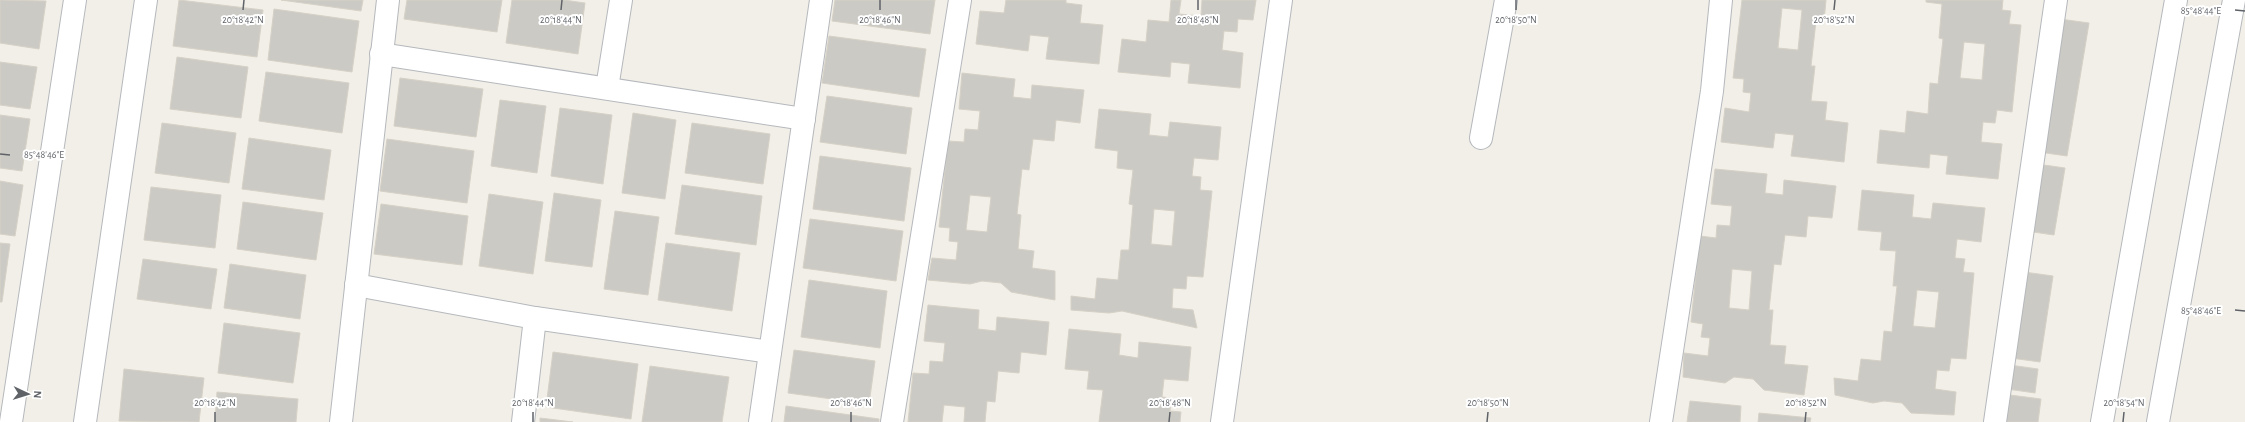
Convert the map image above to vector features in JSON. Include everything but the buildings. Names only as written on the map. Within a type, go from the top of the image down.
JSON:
[{"type":"street","points":[[11,422],[75,0]]},
{"type":"street","points":[[85,422],[146,0]]},
{"type":"street","points":[[342,422],[388,0]]},
{"type":"street","points":[[607,88],[621,0]]},
{"type":"street","points":[[760,422],[821,0]]},
{"type":"street","points":[[892,422],[960,0]]},
{"type":"street","points":[[1222,422],[1281,0]]},
{"type":"street","points":[[1480,138],[1506,0]]},
{"type":"street","points":[[1661,422],[1712,91],[1721,0]]},
{"type":"street","points":[[1994,422],[2056,0]]},
{"type":"street","points":[[2102,422],[2176,0]]},
{"type":"street","points":[[2158,422],[2234,0]]},
{"type":"street","points":[[381,54],[804,119]]},
{"type":"street","points":[[356,285],[535,318],[770,352]]},
{"type":"street","points":[[523,422],[535,318]]}]
